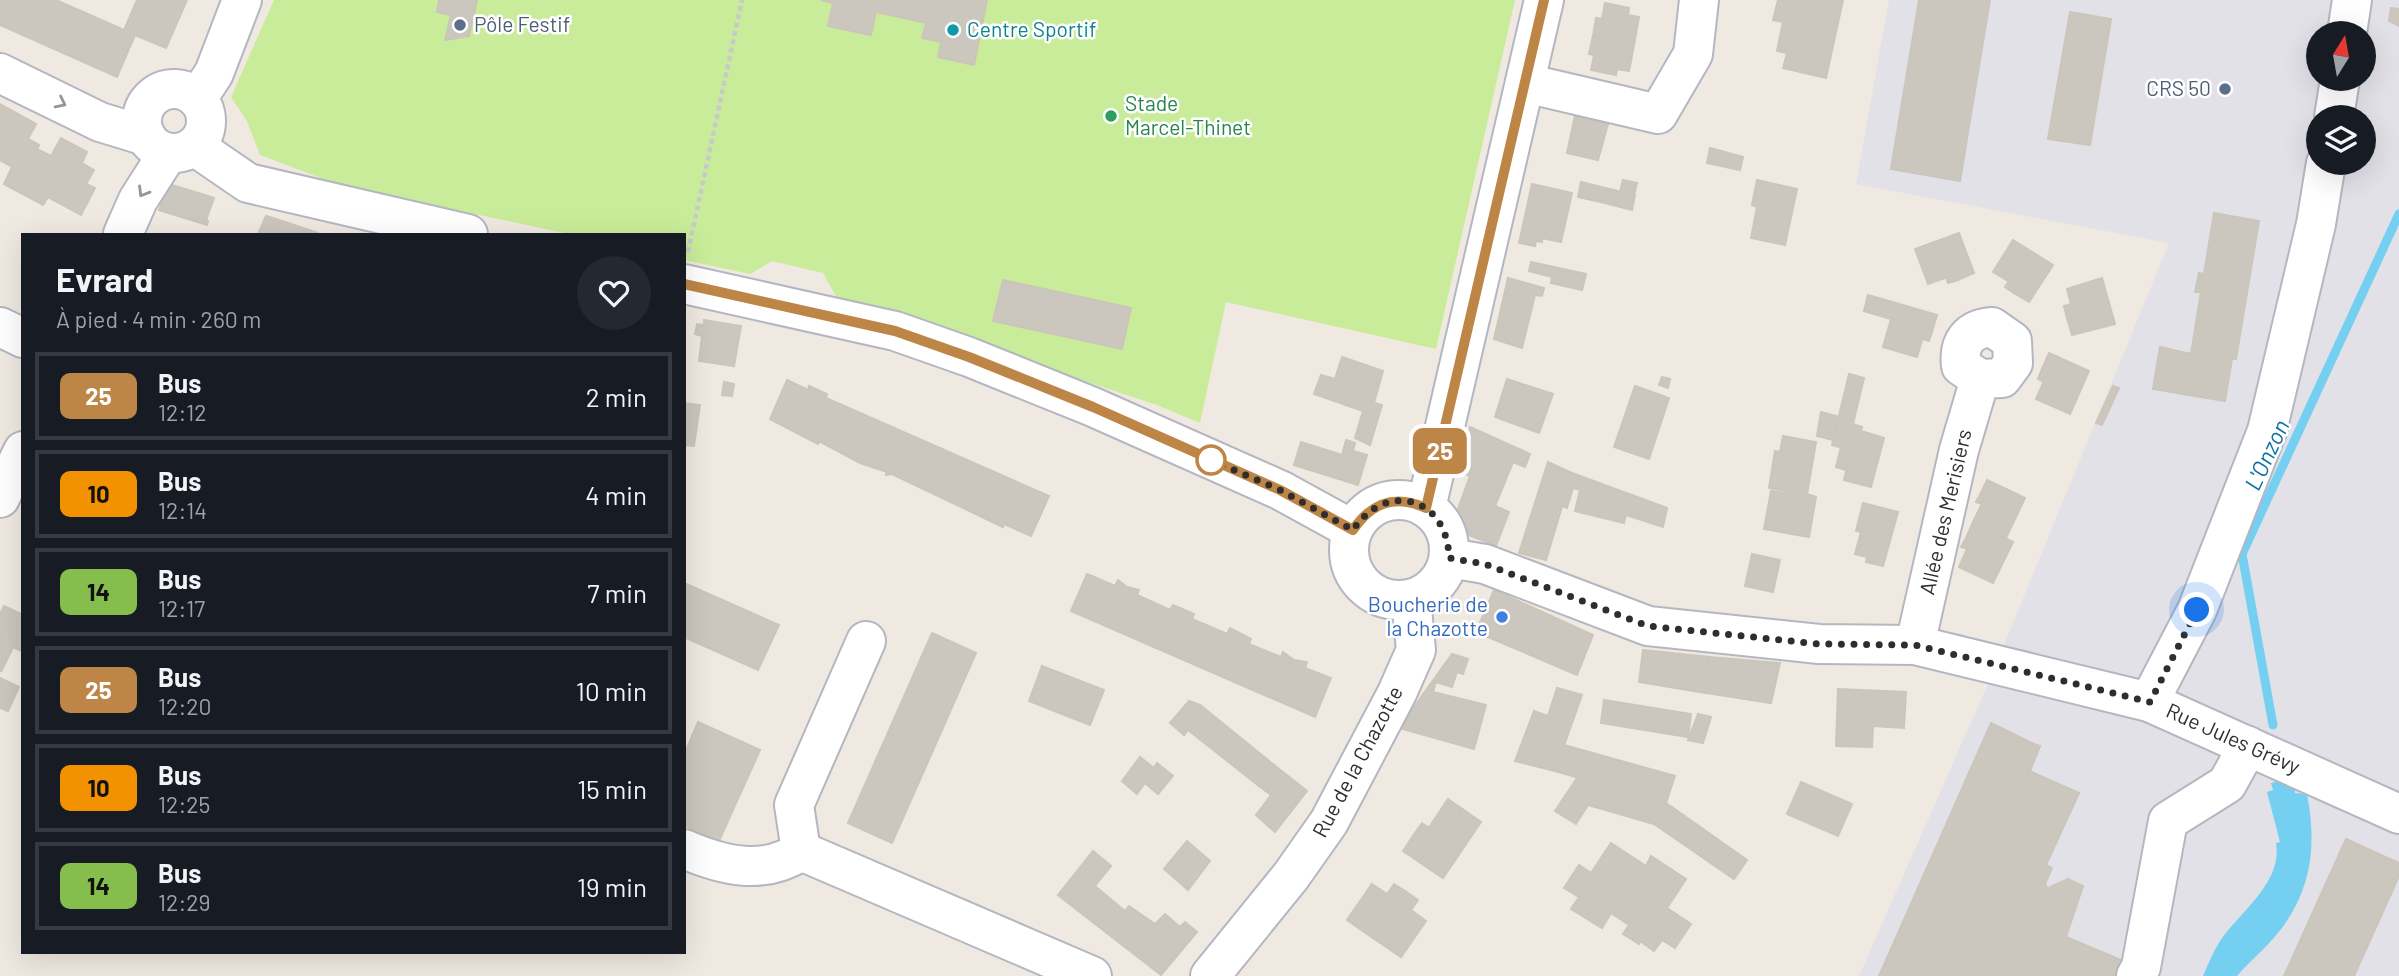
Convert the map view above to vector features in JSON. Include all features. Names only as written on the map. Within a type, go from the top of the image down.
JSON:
[{"type":"street","points":[[197,99],[214,73],[243,0]]},
{"type":"street","points":[[1426,508],[1544,0]]},
{"type":"street","points":[[1525,83],[1658,114],[1693,54],[1699,0]]},
{"type":"street","points":[[2349,21],[2352,0]]},
{"type":"street","points":[[0,74],[100,122],[169,145],[248,183],[464,233]]},
{"type":"street","points":[[123,233],[138,200],[169,145],[205,128],[206,118],[197,99],[179,89],[159,92],[145,107],[142,116],[169,145]]},
{"type":"street","points":[[2150,702],[2197,610],[2267,430],[2316,224],[2324,175]]},
{"type":"street","points":[[686,269],[895,331],[969,357],[1093,407],[1280,490],[1353,530]]},
{"type":"street","points":[[0,327],[21,337]]},
{"type":"street","name":"Allée des Merisiers","points":[[1915,645],[1959,450],[1980,379]]},
{"type":"street","points":[[0,498],[21,455]]},
{"type":"street","points":[[1393,500],[1410,501],[1426,508],[1440,521],[1448,539],[1449,558],[1442,576],[1428,591],[1411,599],[1392,600],[1375,594],[1361,582],[1352,566],[1349,547],[1353,530],[1363,515],[1377,505],[1393,500]]},
{"type":"street","name":"Rue Jules Grévy","points":[[1449,558],[1485,564],[1648,626],[1819,644],[1915,645],[2150,702],[2399,814]]},
{"type":"street","name":"Rue de la Chazotte","points":[[1210,976],[1291,876],[1329,822],[1397,693],[1416,650],[1411,599]]},
{"type":"street","points":[[801,851],[794,805],[866,641]]},
{"type":"street","points":[[2136,976],[2168,821],[2227,784],[2248,746]]},
{"type":"street","points":[[686,850],[712,861],[750,867],[784,862],[801,851]]},
{"type":"street","points":[[801,851],[1093,976]]},
{"type":"path","points":[[686,269],[742,0]]},
{"type":"shaded area","points":[[1889,0],[2399,0],[2399,976],[1859,976],[1988,684],[2169,243],[1856,184]]},
{"type":"green space","points":[[274,0],[1515,0],[1436,349],[1226,302],[1200,423],[1157,405],[838,300],[823,273],[772,261],[750,274],[686,260],[686,233],[564,233],[339,185],[260,155],[247,121],[231,97]]},
{"type":"water","points":[[2275,774],[2295,783],[2295,793],[2307,794],[2311,849],[2305,884],[2278,933],[2237,976],[2203,976],[2220,941],[2258,896],[2273,871],[2276,843],[2280,842],[2267,792],[2273,790],[2271,783],[2275,782]]},
{"type":"building","points":[[0,0],[56,0],[124,30],[137,0],[187,0],[166,48],[135,35],[117,77],[0,25]]},
{"type":"building","name":"Pôle Festif","points":[[439,0],[477,0],[469,36],[445,40],[451,15],[437,12]]},
{"type":"building","name":"Centre Sportif","points":[[821,0],[987,0],[974,65],[938,57],[941,42],[922,38],[926,23],[876,12],[871,35],[828,26],[833,3]]},
{"type":"building","points":[[1778,0],[1843,0],[1826,78],[1783,68],[1787,53],[1777,51],[1783,22],[1773,20]]},
{"type":"building","points":[[1919,0],[1990,0],[1960,181],[1891,169]]},
{"type":"building","points":[[1605,3],[1629,8],[1628,15],[1639,17],[1634,45],[1593,36],[1596,18],[1602,19]]},
{"type":"building","points":[[2391,8],[2399,9],[2399,26],[2389,21]]},
{"type":"building","points":[[2070,12],[2082,14],[2062,141],[2048,139]]},
{"type":"building","points":[[2082,14],[2111,19],[2090,145],[2062,141]]},
{"type":"building","points":[[1593,36],[1634,45],[1629,71],[1617,69],[1616,75],[1591,70],[1594,55],[1589,54]]},
{"type":"building","points":[[0,104],[36,124],[28,139],[39,145],[37,149],[51,156],[61,138],[87,152],[82,163],[94,170],[86,184],[95,188],[81,215],[48,197],[43,205],[4,184],[12,167],[0,160]]},
{"type":"building","points":[[1575,116],[1608,124],[1598,160],[1567,153]]},
{"type":"building","points":[[1710,148],[1743,157],[1740,170],[1707,163]]},
{"type":"building","points":[[1623,180],[1637,183],[1634,195],[1620,192]]},
{"type":"building","points":[[1757,180],[1797,189],[1785,245],[1751,238],[1757,207],[1752,205]]},
{"type":"building","points":[[1581,182],[1605,188],[1601,202],[1578,197]]},
{"type":"building","points":[[169,184],[214,198],[206,220],[207,225],[159,210]]},
{"type":"building","points":[[1532,184],[1572,193],[1561,242],[1542,238],[1542,242],[1536,241],[1535,246],[1519,243]]},
{"type":"building","points":[[1605,188],[1635,195],[1632,210],[1601,202]]},
{"type":"building","points":[[2214,213],[2259,221],[2236,359],[2232,359],[2225,401],[2153,389],[2160,347],[2191,354],[2201,292],[2195,292],[2199,273],[2204,274]]},
{"type":"building","points":[[266,216],[276,219],[271,233],[258,233]]},
{"type":"building","points":[[276,219],[318,233],[271,233]]},
{"type":"building","points":[[1959,233],[1974,273],[1958,280],[1956,274],[1928,284],[1915,249]]},
{"type":"building","points":[[2013,240],[2053,265],[2029,302],[2014,293],[2018,287],[1993,272]]},
{"type":"building","points":[[1531,262],[1586,274],[1582,290],[1551,283],[1552,277],[1529,271]]},
{"type":"building","points":[[1956,274],[1958,280],[1948,283],[1946,277]]},
{"type":"building","points":[[1508,278],[1544,288],[1542,296],[1535,295],[1522,348],[1494,339]]},
{"type":"building","points":[[2102,278],[2115,324],[2072,335],[2067,318],[2074,316],[2067,289]]},
{"type":"building","points":[[1003,280],[1131,308],[1122,349],[993,321]]},
{"type":"building","points":[[2009,281],[2018,287],[2014,293],[2005,287]]},
{"type":"building","points":[[1868,295],[1937,315],[1932,332],[1925,330],[1917,357],[1883,347],[1891,319],[1864,311]]},
{"type":"building","points":[[2071,304],[2074,316],[2067,318],[2064,306]]},
{"type":"building","points":[[704,320],[741,326],[734,366],[699,361],[702,336],[695,334],[697,324],[704,325]]},
{"type":"building","points":[[1925,330],[1932,332],[1929,341],[1923,339]]},
{"type":"building","points":[[2049,353],[2089,371],[2070,414],[2036,399],[2048,372],[2042,369]]},
{"type":"building","points":[[1342,357],[1383,371],[1374,403],[1382,405],[1370,445],[1355,438],[1363,411],[1314,394],[1321,375],[1335,379]]},
{"type":"building","points":[[2042,369],[2048,372],[2044,382],[2038,379]]},
{"type":"building","points":[[1849,374],[1864,378],[1853,424],[1862,427],[1861,431],[1884,438],[1871,487],[1844,480],[1851,450],[1832,445]]},
{"type":"building","points":[[1662,377],[1670,379],[1668,388],[1659,385]]},
{"type":"building","points":[[1507,379],[1553,394],[1539,433],[1495,417]]},
{"type":"building","points":[[787,380],[808,390],[809,386],[827,394],[826,398],[1049,496],[1031,536],[1004,524],[1003,527],[892,474],[886,475],[887,472],[860,463],[819,441],[818,444],[770,419]]},
{"type":"building","points":[[724,382],[734,384],[732,396],[722,395]]},
{"type":"building","points":[[1635,386],[1669,398],[1649,459],[1614,447]]},
{"type":"building","points":[[2113,386],[2119,388],[2102,425],[2096,423]]},
{"type":"building","points":[[686,403],[700,405],[694,446],[686,445]]},
{"type":"building","points":[[1821,412],[1839,417],[1833,440],[1817,436]]},
{"type":"building","points":[[1470,427],[1530,454],[1525,467],[1513,462],[1495,506],[1509,512],[1496,546],[1451,528],[1470,476],[1460,472]]},
{"type":"building","points":[[1783,436],[1816,442],[1807,494],[1816,497],[1769,488],[1775,451],[1780,452]]},
{"type":"building","points":[[1346,440],[1355,443],[1353,451],[1367,455],[1358,485],[1294,465],[1301,442],[1342,455]]},
{"type":"building","points":[[1841,447],[1851,450],[1846,470],[1836,467]]},
{"type":"building","points":[[1548,462],[1572,473],[1546,560],[1519,553]]},
{"type":"building","points":[[1572,473],[1667,508],[1663,527],[1626,515],[1624,523],[1575,511],[1580,490],[1573,488],[1567,508],[1562,506]]},
{"type":"building","points":[[1987,480],[2025,498],[2006,538],[1973,522],[1986,495],[1981,493]]},
{"type":"building","points":[[1771,491],[1816,497],[1809,537],[1764,529]]},
{"type":"building","points":[[1981,493],[1986,495],[1982,504],[1976,502]]},
{"type":"building","points":[[1863,503],[1898,512],[1883,566],[1866,562],[1867,557],[1855,554],[1861,532],[1856,531]]},
{"type":"building","points":[[1973,522],[2013,542],[1993,583],[1959,567],[1971,540],[1966,538]]},
{"type":"building","points":[[1966,538],[1971,540],[1967,549],[1961,547]]},
{"type":"building","points":[[1752,554],[1780,560],[1773,592],[1745,586]]},
{"type":"building","points":[[1087,574],[1115,586],[1118,580],[1127,587],[1139,590],[1137,595],[1170,610],[1173,605],[1194,614],[1192,619],[1227,634],[1230,628],[1251,639],[1249,644],[1281,657],[1283,652],[1294,660],[1307,662],[1305,668],[1331,678],[1315,717],[1071,611]]},
{"type":"building","points":[[686,584],[779,625],[758,670],[686,638]]},
{"type":"building","points":[[1494,590],[1593,635],[1577,675],[1476,632]]},
{"type":"building","points":[[4,606],[21,614],[21,651],[13,647],[1,672],[0,614]]},
{"type":"building","points":[[932,633],[976,653],[892,843],[848,823]]},
{"type":"building","points":[[1643,650],[1709,657],[1706,693],[1639,682]]},
{"type":"building","points":[[1452,654],[1468,659],[1463,674],[1457,672],[1452,687],[1436,682],[1433,692],[1486,705],[1474,749],[1399,728]]},
{"type":"building","points":[[1709,657],[1780,663],[1771,703],[1706,693]]},
{"type":"building","points":[[1042,666],[1104,690],[1092,720],[1061,707],[1059,713],[1029,701]]},
{"type":"building","points":[[0,678],[19,687],[8,711],[0,708]]},
{"type":"building","points":[[1557,688],[1582,695],[1555,771],[1515,761],[1534,711],[1548,716]]},
{"type":"building","points":[[1838,689],[1906,692],[1904,728],[1873,726],[1872,747],[1836,746]]},
{"type":"building","points":[[1604,700],[1691,714],[1688,737],[1601,723]]},
{"type":"building","points":[[1189,701],[1200,705],[1274,765],[1259,786],[1188,730],[1184,735],[1170,723]]},
{"type":"building","points":[[1061,707],[1092,720],[1090,725],[1059,713]]},
{"type":"building","points":[[1698,714],[1711,717],[1703,743],[1688,740]]},
{"type":"building","points":[[698,722],[760,750],[719,841],[686,826],[686,750]]},
{"type":"building","points":[[1991,723],[2034,744],[2023,768],[2079,793],[2046,865],[2052,868],[2045,884],[2048,889],[2063,893],[2068,879],[2083,886],[2066,937],[2121,960],[2114,976],[1879,976]]},
{"type":"building","points":[[2034,744],[2040,746],[2030,771],[2023,768]]},
{"type":"building","points":[[1564,745],[1675,776],[1666,803],[1555,771]]},
{"type":"building","points":[[1140,757],[1154,768],[1157,763],[1173,776],[1158,794],[1145,783],[1137,794],[1122,781]]},
{"type":"building","points":[[1274,765],[1307,791],[1275,832],[1256,815],[1271,795],[1259,786]]},
{"type":"building","points":[[1577,778],[1666,803],[1747,860],[1734,879],[1654,824],[1588,805],[1576,824],[1555,811]]},
{"type":"building","points":[[1801,782],[1852,804],[1838,836],[1787,814]]},
{"type":"building","points":[[1448,799],[1481,822],[1443,878],[1403,851],[1415,833],[1422,838]]},
{"type":"building","points":[[1422,823],[1428,827],[1422,838],[1415,833]]},
{"type":"building","points":[[2346,839],[2399,863],[2399,876],[2354,976],[2284,976]]},
{"type":"building","points":[[1187,841],[1210,861],[1188,890],[1164,869]]},
{"type":"building","points":[[1611,843],[1646,866],[1651,856],[1686,879],[1667,908],[1691,924],[1675,948],[1662,940],[1654,951],[1640,941],[1639,944],[1623,934],[1629,925],[1611,913],[1602,928],[1571,909],[1579,897],[1564,888],[1579,865],[1591,873]]},
{"type":"building","points":[[1093,851],[1111,866],[1095,886],[1125,911],[1129,906],[1155,924],[1165,914],[1180,927],[1185,922],[1197,932],[1161,975],[1058,895]]},
{"type":"building","points":[[2068,879],[2063,893],[2050,887]]},
{"type":"building","points":[[1372,884],[1387,894],[1394,884],[1405,891],[1373,938],[1347,920]]},
{"type":"building","points":[[1405,891],[1418,900],[1411,910],[1426,921],[1401,957],[1373,938]]},
{"type":"waterway","name":"L'Onzon","points":[[2273,725],[2242,554],[2399,214]]},
{"type":"bus line","name":"25","points":[[686,284],[895,331],[969,357],[1093,407],[1280,490],[1353,530],[1363,515],[1377,505],[1393,500],[1410,501],[1426,508],[1544,0]]},
{"type":"place","name":"Pôle Festif","points":[[460,25]]},
{"type":"place","name":"Centre Sportif","points":[[953,30]]},
{"type":"place","name":"CRS 50","points":[[2225,89]]},
{"type":"place","name":"Stade Marcel-Thinet","points":[[1111,116]]},
{"type":"place","name":"Boucherie de la Chazotte","points":[[1502,617]]},
{"type":"route","points":[[1211,460],[1280,490],[1353,530],[1363,515],[1377,505],[1393,500],[1410,501],[1426,508],[1440,521],[1448,539],[1449,558],[1485,564],[1648,626],[1819,644],[1915,645],[2150,702],[2197,610]]}]
